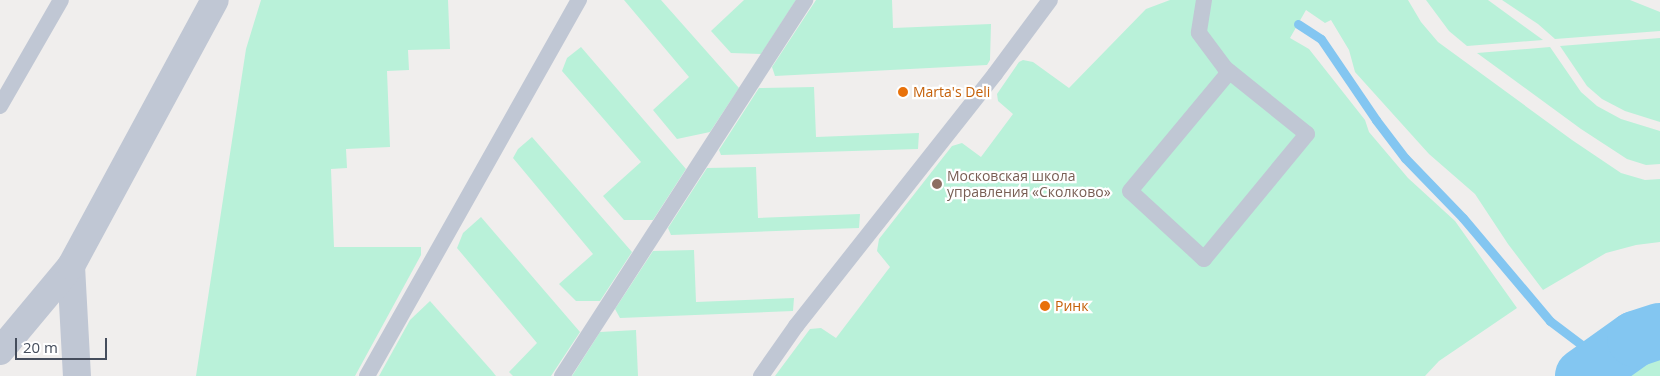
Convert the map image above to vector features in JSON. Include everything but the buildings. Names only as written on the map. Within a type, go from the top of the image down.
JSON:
[{"type":"street","points":[[0,351],[71,266],[127,166],[215,0]]},
{"type":"street","points":[[71,266],[77,376]]},
{"type":"lane","points":[[0,106],[61,0]]},
{"type":"lane","points":[[367,376],[579,0]]},
{"type":"lane","points":[[562,376],[806,0]]},
{"type":"lane","points":[[761,376],[796,326],[995,74],[1050,0]]},
{"type":"lane","points":[[1204,0],[1199,32],[1230,72],[1306,134],[1204,259],[1130,191],[1230,72]]},
{"type":"green space","points":[[261,0],[448,0],[450,49],[408,50],[409,70],[387,71],[390,147],[346,149],[347,168],[331,169],[334,247],[421,247],[421,255],[355,376],[196,376],[246,49]]},
{"type":"green space","points":[[624,0],[661,0],[739,88],[710,132],[677,139],[653,110],[689,77]]},
{"type":"green space","points":[[744,0],[796,0],[761,54],[731,53],[711,31]]},
{"type":"green space","points":[[816,0],[892,0],[893,28],[991,24],[990,60],[987,65],[775,76],[772,67]]},
{"type":"green space","points":[[1170,0],[1408,0],[1421,22],[1438,42],[1572,140],[1621,173],[1645,180],[1660,179],[1660,242],[1636,245],[1606,253],[1543,290],[1508,244],[1475,194],[1429,154],[1355,72],[1349,50],[1331,20],[1325,23],[1306,10],[1290,38],[1309,49],[1365,120],[1369,132],[1408,178],[1455,221],[1517,308],[1439,361],[1425,376],[775,376],[810,329],[821,328],[836,338],[890,267],[877,251],[879,239],[952,146],[962,143],[981,157],[1013,114],[998,101],[997,94],[1019,62],[1023,60],[1033,62],[1069,88],[1146,9]]},
{"type":"green space","points":[[1426,0],[1488,0],[1543,40],[1467,46],[1449,31]]},
{"type":"green space","points":[[1502,0],[1630,0],[1660,12],[1660,31],[1555,39],[1538,24]]},
{"type":"green space","points":[[1660,38],[1660,122],[1625,111],[1602,99],[1587,86],[1560,46]]},
{"type":"green space","points":[[581,47],[686,169],[653,220],[624,220],[603,196],[641,162],[562,71],[567,58]]},
{"type":"green space","points":[[1550,47],[1581,92],[1597,106],[1621,119],[1660,131],[1660,164],[1646,165],[1627,159],[1581,129],[1477,53]]},
{"type":"green space","points":[[814,87],[816,137],[919,133],[918,149],[721,155],[719,150],[759,88]]},
{"type":"green space","points":[[532,137],[632,252],[600,301],[576,301],[559,284],[593,254],[513,158],[518,149]]},
{"type":"green space","points":[[756,167],[758,218],[860,214],[859,228],[671,235],[668,228],[707,168]]},
{"type":"green space","points":[[481,217],[580,332],[551,376],[513,376],[509,372],[537,343],[457,248],[463,233]]},
{"type":"green space","points":[[694,250],[696,302],[794,298],[793,311],[620,318],[615,309],[653,251]]},
{"type":"green space","points":[[430,301],[496,376],[379,376],[410,320]]},
{"type":"green space","points":[[636,330],[638,376],[572,376],[600,332]]},
{"type":"green space","points":[[1660,331],[1660,376],[1583,376],[1635,339]]},
{"type":"waterway","points":[[1298,24],[1321,39],[1376,120],[1405,158],[1463,218],[1550,321],[1603,361]]},
{"type":"waterway","points":[[1583,376],[1635,339],[1660,331]]},
{"type":"place","name":"Marta's Deli","points":[[903,92]]},
{"type":"place","name":"Московская школа управления «Сколково»","points":[[937,184]]},
{"type":"place","name":"Ринк","points":[[1045,306]]}]
